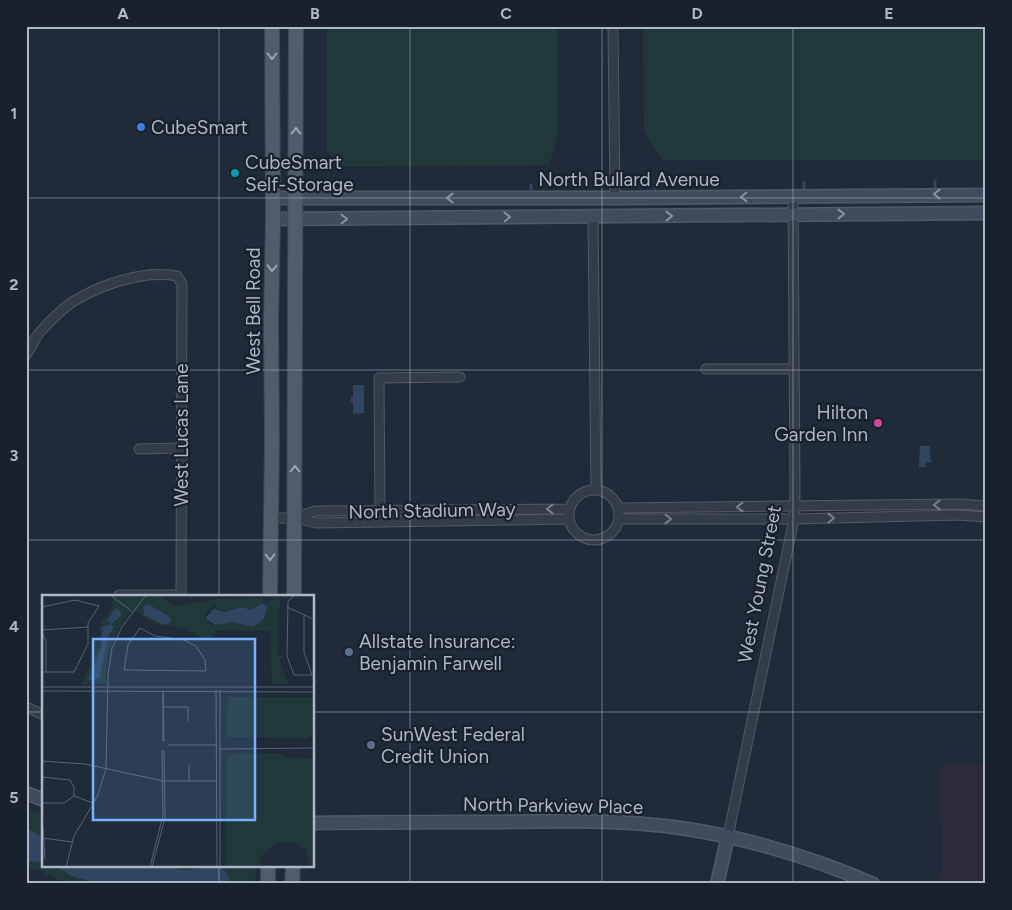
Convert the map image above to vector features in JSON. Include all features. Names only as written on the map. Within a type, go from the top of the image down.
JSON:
[{"type":"main road","name":"West Bell Road","points":[[270,595],[273,219],[272,26]]},
{"type":"main road","points":[[294,595],[296,26]]},
{"type":"main road","name":"North Bullard Avenue","points":[[272,198],[986,195]]},
{"type":"main road","name":"North Bullard Avenue","points":[[273,219],[986,213]]},
{"type":"main road","points":[[26,793],[42,799]]},
{"type":"main road","name":"North Parkview Place","points":[[315,823],[596,820],[659,825],[728,836],[816,861],[873,884]]},
{"type":"main road","name":"West Young Street","points":[[717,884],[728,836]]},
{"type":"main road","points":[[268,868],[268,884]]},
{"type":"main road","points":[[292,868],[292,884]]},
{"type":"street","points":[[613,26],[615,198]]},
{"type":"street","name":"West Young Street","points":[[728,836],[794,519],[793,196]]},
{"type":"street","points":[[593,217],[596,489]]},
{"type":"street","name":"West Lucas Lane","points":[[26,355],[39,333],[73,301],[119,280],[151,274],[177,276],[182,284],[181,595]]},
{"type":"street","points":[[706,369],[794,369]]},
{"type":"street","points":[[380,510],[379,378],[460,377]]},
{"type":"street","points":[[139,449],[181,448]]},
{"type":"street","points":[[596,489],[610,494],[616,500],[619,508],[617,527],[605,538],[591,540],[579,535],[571,525],[569,518],[570,509],[578,495],[596,489]]},
{"type":"street","points":[[619,508],[960,504],[986,506]]},
{"type":"street","name":"North Stadium Way","points":[[295,518],[315,511],[570,509]]},
{"type":"street","points":[[619,519],[794,519],[958,515],[986,517]]},
{"type":"street","name":"North Stadium Way","points":[[270,518],[295,518],[316,523],[569,518]]},
{"type":"street","points":[[119,595],[181,595]]},
{"type":"street","points":[[26,707],[42,714]]},
{"type":"shaded area","points":[[986,765],[986,883],[936,884],[942,872],[940,766]]},
{"type":"green space","points":[[327,26],[558,26],[558,135],[549,165],[344,167],[327,152]]},
{"type":"green space","points":[[643,26],[986,26],[986,160],[662,160],[644,131]]},
{"type":"green space","points":[[26,808],[42,813],[42,868],[255,868],[256,884],[67,884],[36,869],[26,871]]},
{"type":"water","points":[[353,385],[364,385],[364,413],[353,414],[351,397],[353,397]]},
{"type":"water","points":[[920,446],[930,446],[931,462],[926,463],[926,467],[919,467]]},
{"type":"water","points":[[26,827],[42,839],[42,861],[26,861]]},
{"type":"water","points":[[59,868],[173,868],[183,870],[220,868],[228,875],[231,884],[100,884],[71,876]]},
{"type":"waterway","points":[[935,181],[935,187]]},
{"type":"waterway","points":[[804,182],[804,188]]},
{"type":"waterway","points":[[655,183],[655,189]]},
{"type":"waterway","points":[[531,185],[531,190]]},
{"type":"place","name":"CubeSmart","points":[[141,127]]},
{"type":"place","name":"CubeSmart Self-Storage","points":[[235,173]]},
{"type":"place","name":"Hilton Garden Inn","points":[[878,423]]},
{"type":"place","name":"Allstate Insurance: Benjamin Farwell","points":[[349,652]]},
{"type":"place","name":"SunWest Federal Credit Union","points":[[371,745]]}]
